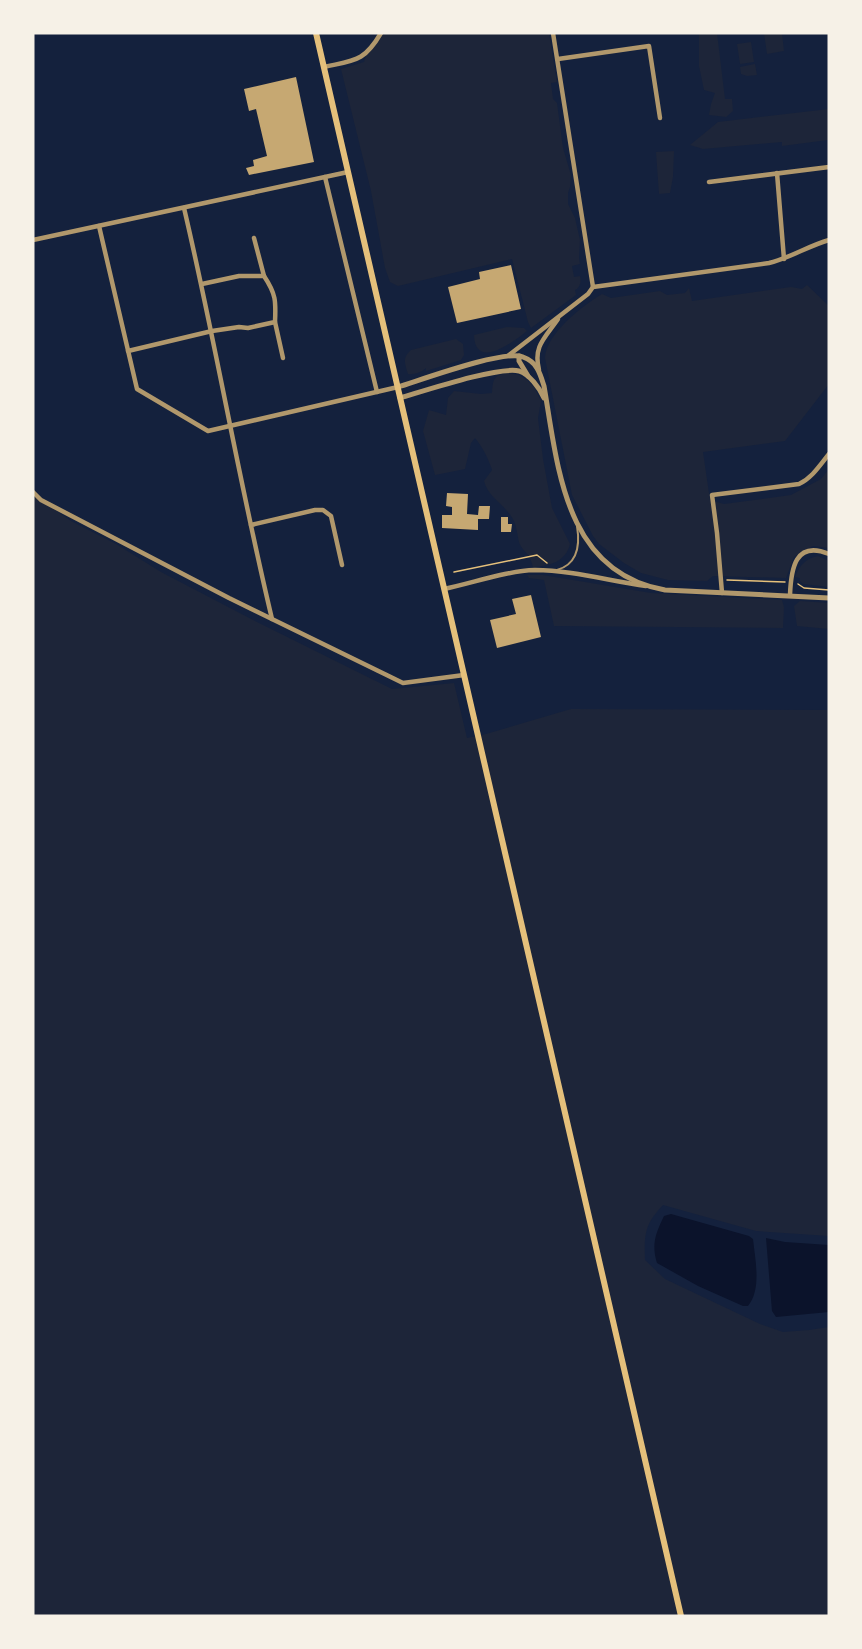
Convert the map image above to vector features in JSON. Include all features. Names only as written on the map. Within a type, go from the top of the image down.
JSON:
[{"type":"main road","points":[[316,33],[681,1616]]},
{"type":"street","points":[[324,67],[366,55],[381,33]]},
{"type":"street","points":[[99,226],[137,389],[208,431],[398,387],[509,355],[588,294],[593,287],[553,33]]},
{"type":"street","points":[[558,59],[649,46],[660,118]]},
{"type":"street","points":[[709,182],[829,167]]},
{"type":"street","points":[[33,240],[348,172]]},
{"type":"street","points":[[777,173],[784,259]]},
{"type":"street","points":[[326,177],[377,392]]},
{"type":"street","points":[[184,208],[272,619]]},
{"type":"street","points":[[254,238],[264,276],[273,290],[276,308],[275,322],[283,358]]},
{"type":"street","points":[[593,287],[769,263],[829,240]]},
{"type":"street","points":[[202,284],[239,276],[264,276]]},
{"type":"street","points":[[400,398],[483,375],[523,368],[531,361],[562,315]]},
{"type":"street","points":[[128,351],[212,332],[275,322]]},
{"type":"street","points":[[523,346],[519,361],[542,393],[547,405]]},
{"type":"street","points":[[538,349],[537,360],[544,386],[561,482],[577,523],[604,561],[623,575],[649,586]]},
{"type":"street","points":[[509,355],[531,361],[539,371]]},
{"type":"street","points":[[476,363],[483,375]]},
{"type":"street","points":[[512,370],[529,377]]},
{"type":"street","points":[[722,593],[712,495],[799,484],[806,481],[816,471],[829,454]]},
{"type":"street","points":[[33,492],[41,500],[272,619],[403,683],[464,675]]},
{"type":"street","points":[[251,525],[323,510],[331,516],[342,565]]},
{"type":"street","points":[[790,595],[792,568],[802,554],[816,550],[829,554]]},
{"type":"street","points":[[444,589],[518,572],[547,571],[673,590],[829,598]]},
{"type":"lane","points":[[547,571],[564,567],[576,554],[579,546],[577,523]]},
{"type":"path","points":[[454,572],[537,555],[550,564]]},
{"type":"path","points":[[729,580],[786,582]]},
{"type":"path","points":[[795,582],[804,588],[829,590]]},
{"type":"shaded area","points":[[381,33],[549,33],[557,82],[551,83],[553,99],[557,103],[563,148],[571,175],[568,204],[575,218],[580,240],[580,264],[572,266],[574,277],[580,276],[580,282],[575,290],[576,295],[531,328],[512,259],[398,286],[390,282],[385,268],[371,191],[341,69],[364,62],[366,55]]},
{"type":"shaded area","points":[[699,33],[717,33],[725,99],[732,99],[733,111],[726,117],[709,115],[715,93],[704,90],[699,66]]},
{"type":"shaded area","points":[[764,33],[782,33],[784,51],[767,54]]},
{"type":"shaded area","points":[[751,42],[754,62],[740,64],[737,44]]},
{"type":"shaded area","points":[[755,64],[757,75],[741,74],[740,67]]},
{"type":"shaded area","points":[[829,109],[828,140],[782,146],[782,142],[703,149],[690,145],[718,122]]},
{"type":"shaded area","points":[[674,151],[670,193],[659,194],[656,152]]},
{"type":"shaded area","points":[[807,285],[829,306],[829,384],[785,441],[703,452],[710,500],[724,504],[791,495],[821,479],[829,469],[829,548],[813,546],[794,557],[786,578],[713,576],[707,581],[668,580],[641,573],[624,563],[599,544],[572,495],[545,358],[547,349],[558,330],[575,313],[602,294],[611,298],[660,291],[667,295],[685,293],[689,288],[692,301],[791,287],[802,289]]},
{"type":"shaded area","points":[[507,327],[524,328],[527,331],[496,351],[481,351],[476,346],[474,335]]},
{"type":"shaded area","points":[[456,339],[463,344],[464,355],[461,360],[408,374],[405,358],[411,350]]},
{"type":"shaded area","points":[[509,373],[527,380],[534,387],[541,401],[538,418],[552,508],[570,544],[561,559],[545,566],[533,567],[530,558],[520,544],[513,519],[486,487],[484,481],[492,470],[475,438],[471,443],[465,469],[435,475],[423,431],[429,410],[446,415],[448,398],[454,391],[492,393],[495,378]]},
{"type":"shaded area","points":[[33,497],[161,572],[392,689],[454,683],[467,738],[571,709],[829,710],[829,1236],[756,1231],[663,1205],[652,1218],[647,1230],[645,1260],[665,1279],[760,1324],[783,1332],[829,1327],[829,1616],[33,1616]]},
{"type":"shaded area","points":[[818,556],[829,561],[829,587],[803,584],[800,578],[795,577],[804,563]]},
{"type":"shaded area","points":[[527,575],[543,575],[651,593],[782,600],[783,628],[554,626],[544,580],[529,578]]},
{"type":"shaded area","points":[[800,601],[829,603],[829,629],[797,626],[794,606]]},
{"type":"shaded area","points":[[671,1214],[753,1239],[756,1283],[748,1306],[743,1306],[698,1286],[657,1263],[654,1244],[657,1233],[664,1216]]},
{"type":"shaded area","points":[[766,1238],[785,1242],[829,1245],[829,1312],[776,1317],[772,1311]]},
{"type":"building","points":[[296,77],[314,162],[249,175],[246,168],[254,166],[253,160],[267,156],[256,109],[249,111],[244,89]]},
{"type":"building","points":[[511,265],[521,309],[457,323],[448,287],[480,279],[479,272]]},
{"type":"building","points":[[447,493],[468,494],[467,514],[478,515],[479,506],[490,506],[489,519],[478,519],[478,530],[442,528],[442,515],[452,515],[452,507],[446,506]]},
{"type":"building","points":[[501,517],[508,517],[508,524],[512,524],[511,532],[501,532]]},
{"type":"building","points":[[531,595],[541,637],[497,648],[490,620],[516,614],[512,599]]}]
